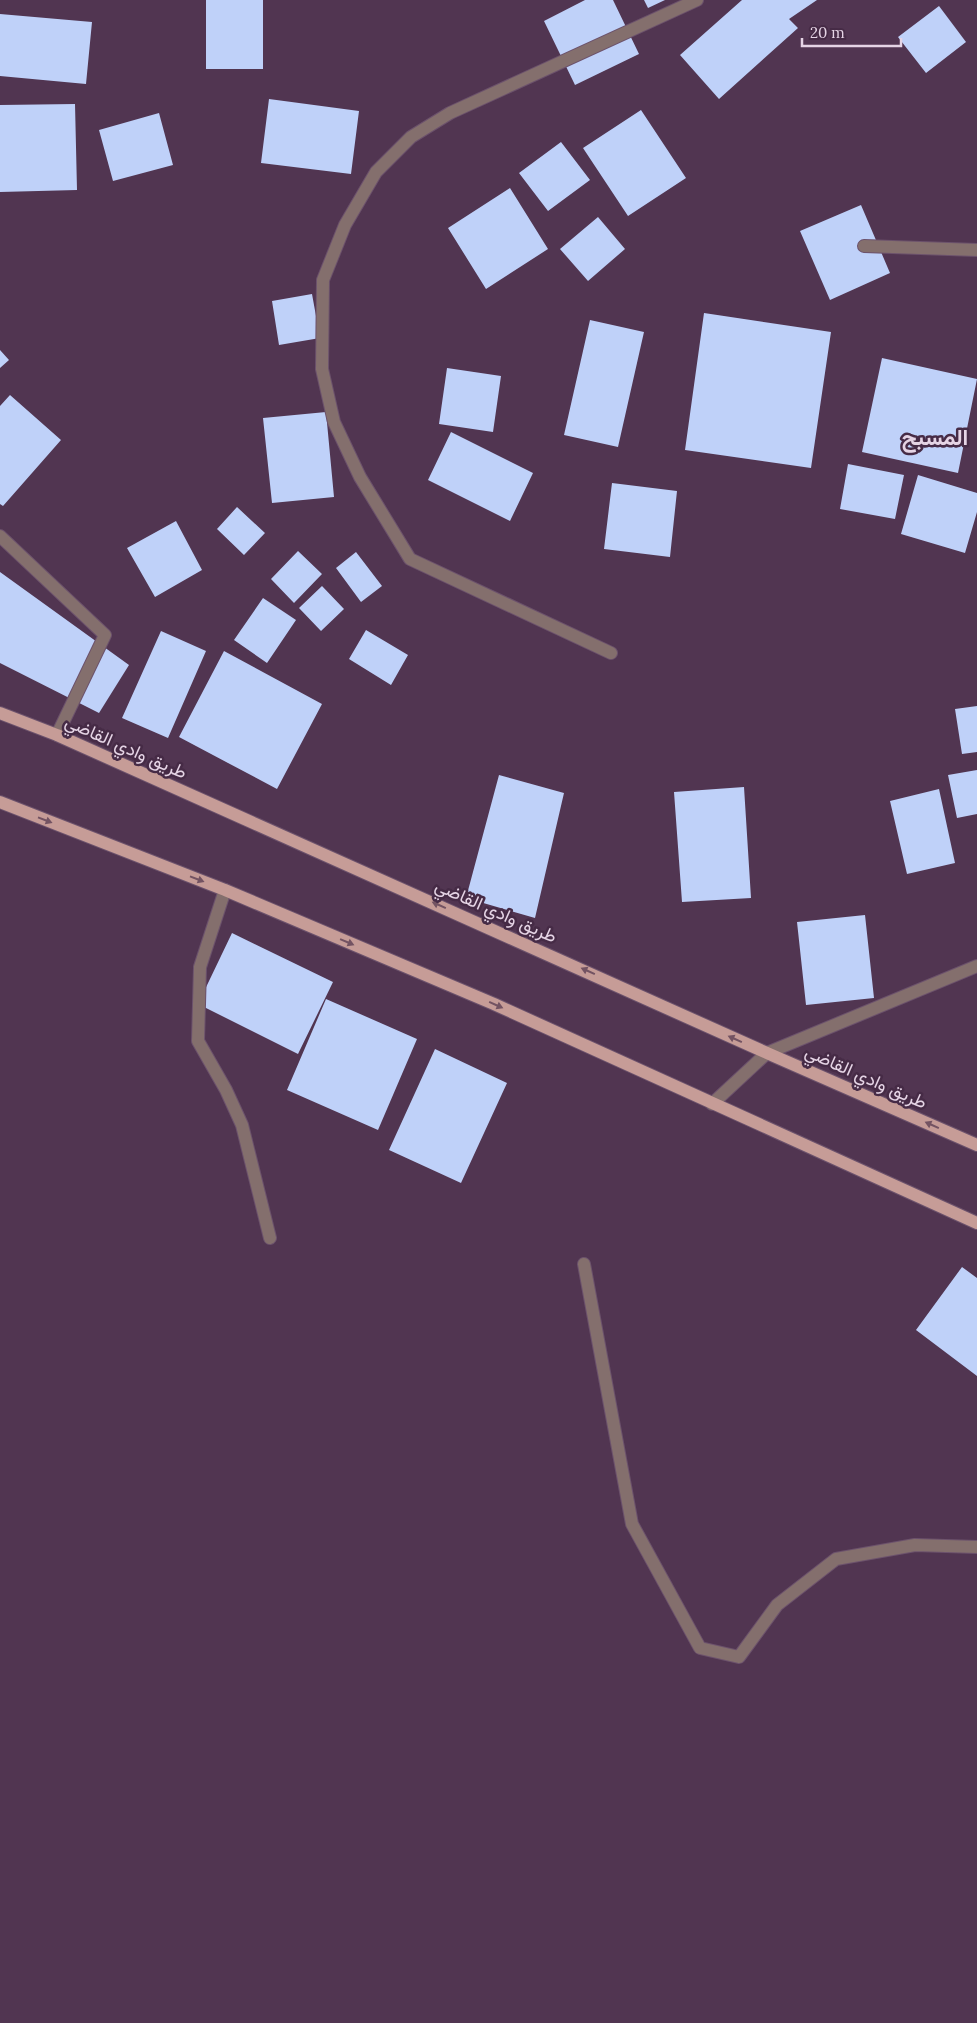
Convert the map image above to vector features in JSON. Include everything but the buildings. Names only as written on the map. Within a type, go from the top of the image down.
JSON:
[{"type":"main road","name":"طريق وادي القاضي","points":[[0,713],[57,735],[977,1145]]},
{"type":"main road","points":[[0,802],[225,890],[494,1004],[977,1223]]},
{"type":"street","points":[[610,653],[410,559],[360,476],[334,422],[322,369],[322,280],[345,225],[376,172],[411,136],[450,113],[697,0]]},
{"type":"street","points":[[864,246],[977,250]]},
{"type":"street","points":[[0,536],[105,635],[57,735]]},
{"type":"street","points":[[225,890],[200,968],[198,1041],[226,1090],[242,1125],[270,1238]]},
{"type":"street","points":[[712,1104],[768,1053],[977,966]]},
{"type":"street","points":[[584,1264],[632,1524],[700,1648],[739,1657],[777,1605],[836,1559],[915,1545],[977,1547]]},
{"type":"district","name":"المسبح","points":[[935,437]]}]
